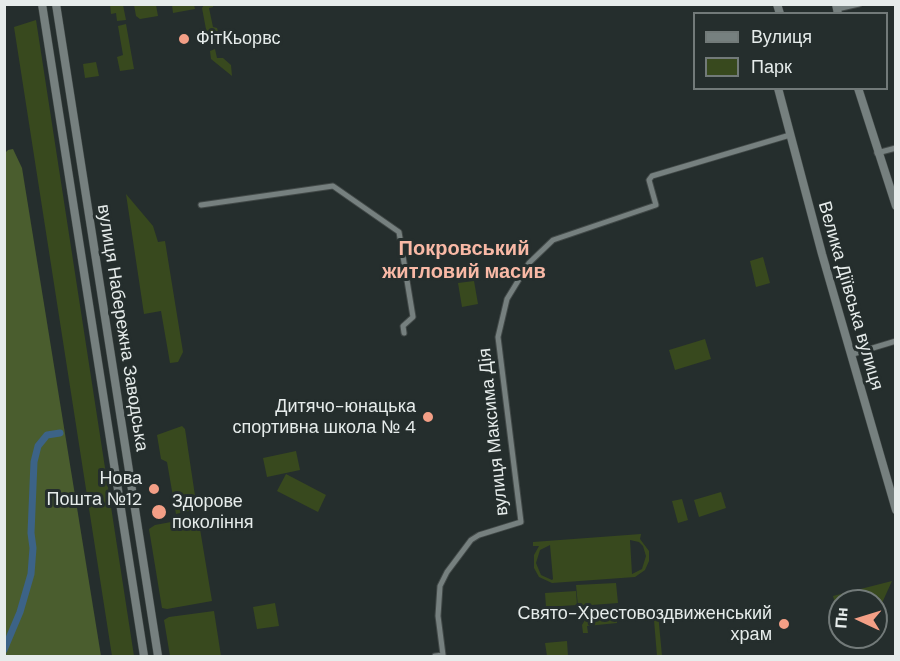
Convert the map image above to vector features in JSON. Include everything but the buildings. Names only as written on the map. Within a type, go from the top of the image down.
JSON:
[{"type":"main road","name":"вулиця Набережна Заводська","points":[[56,4],[158,657]]},
{"type":"main road","name":"вулиця Набережна Заводська","points":[[45,5],[144,657]]},
{"type":"main road","name":"Велика Діївська вулиця","points":[[779,90],[896,510]]},
{"type":"main road","points":[[859,90],[877,153],[896,206]]},
{"type":"main road","points":[[97,357],[111,355]]},
{"type":"street","points":[[837,10],[859,4]]},
{"type":"street","name":"вулиця Максима Дія","points":[[435,657],[443,655],[438,616],[440,586],[447,572],[471,540],[479,534],[521,522],[498,337],[507,298],[529,263],[554,240],[656,205],[649,180],[651,176],[790,135]]},
{"type":"street","points":[[877,153],[896,148]]},
{"type":"street","points":[[201,205],[333,186],[399,232],[413,317],[403,326],[404,333]]},
{"type":"street","points":[[850,352],[853,354],[896,341]]},
{"type":"green space","points":[[110,5],[123,5],[126,20],[117,21],[116,13],[111,14]]},
{"type":"green space","points":[[134,5],[156,5],[158,16],[140,19],[136,16]]},
{"type":"green space","points":[[172,5],[194,5],[195,9],[173,13]]},
{"type":"green space","points":[[204,5],[213,5],[209,8],[213,27],[217,28],[220,38],[218,40],[211,42],[208,40],[202,8]]},
{"type":"green space","points":[[36,20],[134,656],[112,656],[14,27]]},
{"type":"green space","points":[[126,24],[134,69],[120,71],[117,57],[123,55],[118,26]]},
{"type":"green space","points":[[215,49],[217,58],[223,58],[231,65],[232,76],[211,59],[210,51]]},
{"type":"green space","points":[[96,62],[99,76],[85,78],[83,64]]},
{"type":"green space","points":[[13,149],[22,168],[101,656],[5,656],[4,154]]},
{"type":"green space","points":[[126,194],[153,226],[158,242],[165,241],[183,352],[178,362],[170,363],[161,311],[144,314]]},
{"type":"green space","points":[[763,257],[770,283],[756,287],[750,261]]},
{"type":"green space","points":[[474,281],[478,304],[462,307],[458,283]]},
{"type":"green space","points":[[705,339],[711,359],[675,370],[669,350]]},
{"type":"green space","points":[[182,426],[185,429],[197,509],[176,514],[167,462],[161,459],[157,435]]},
{"type":"green space","points":[[296,451],[300,470],[267,477],[263,458]]},
{"type":"green space","points":[[286,474],[326,495],[318,512],[277,491]]},
{"type":"green space","points":[[721,492],[726,508],[699,517],[694,500]]},
{"type":"green space","points":[[682,499],[688,520],[678,523],[672,501]]},
{"type":"green space","points":[[198,517],[212,601],[162,608],[149,529],[155,525]]},
{"type":"green space","points":[[641,534],[640,539],[649,551],[649,561],[645,570],[635,577],[552,583],[539,577],[534,568],[534,555],[539,546],[533,546],[533,542]],"holes":[[[630,540],[639,542],[646,556],[642,569],[632,574]],[[550,545],[553,579],[552,580],[541,575],[536,563],[540,550]]]},
{"type":"green space","points":[[892,581],[888,590],[861,589]]},
{"type":"green space","points":[[616,583],[618,603],[578,606],[576,585]]},
{"type":"green space","points":[[576,591],[577,605],[546,607],[545,593]]},
{"type":"green space","points":[[275,603],[279,626],[257,629],[253,607]]},
{"type":"green space","points":[[214,611],[221,656],[170,656],[164,620],[169,617]]},
{"type":"green space","points":[[658,613],[662,656],[657,656],[654,620],[639,621],[639,615]]},
{"type":"green space","points":[[617,617],[617,623],[587,626],[588,633],[583,633],[582,625],[585,620]]},
{"type":"green space","points":[[567,641],[568,656],[547,656],[545,643]]},
{"type":"waterway","points":[[4,650],[20,612],[31,574],[34,462],[38,446],[47,435],[60,433]]},
{"type":"place","name":"ФiтКьорвс","points":[[184,39]]},
{"type":"place","name":"Дитячо-юнацька спортивна школа № 4","points":[[428,417]]},
{"type":"place","name":"Нова Пошта №12","points":[[154,489]]},
{"type":"place","name":"Здорове покоління","points":[[159,512]]},
{"type":"place","name":"Свято-Хрестовоздвиженський храм","points":[[784,624]]},
{"type":"district","name":"Покровський житловий масив","points":[[464,262]]}]
